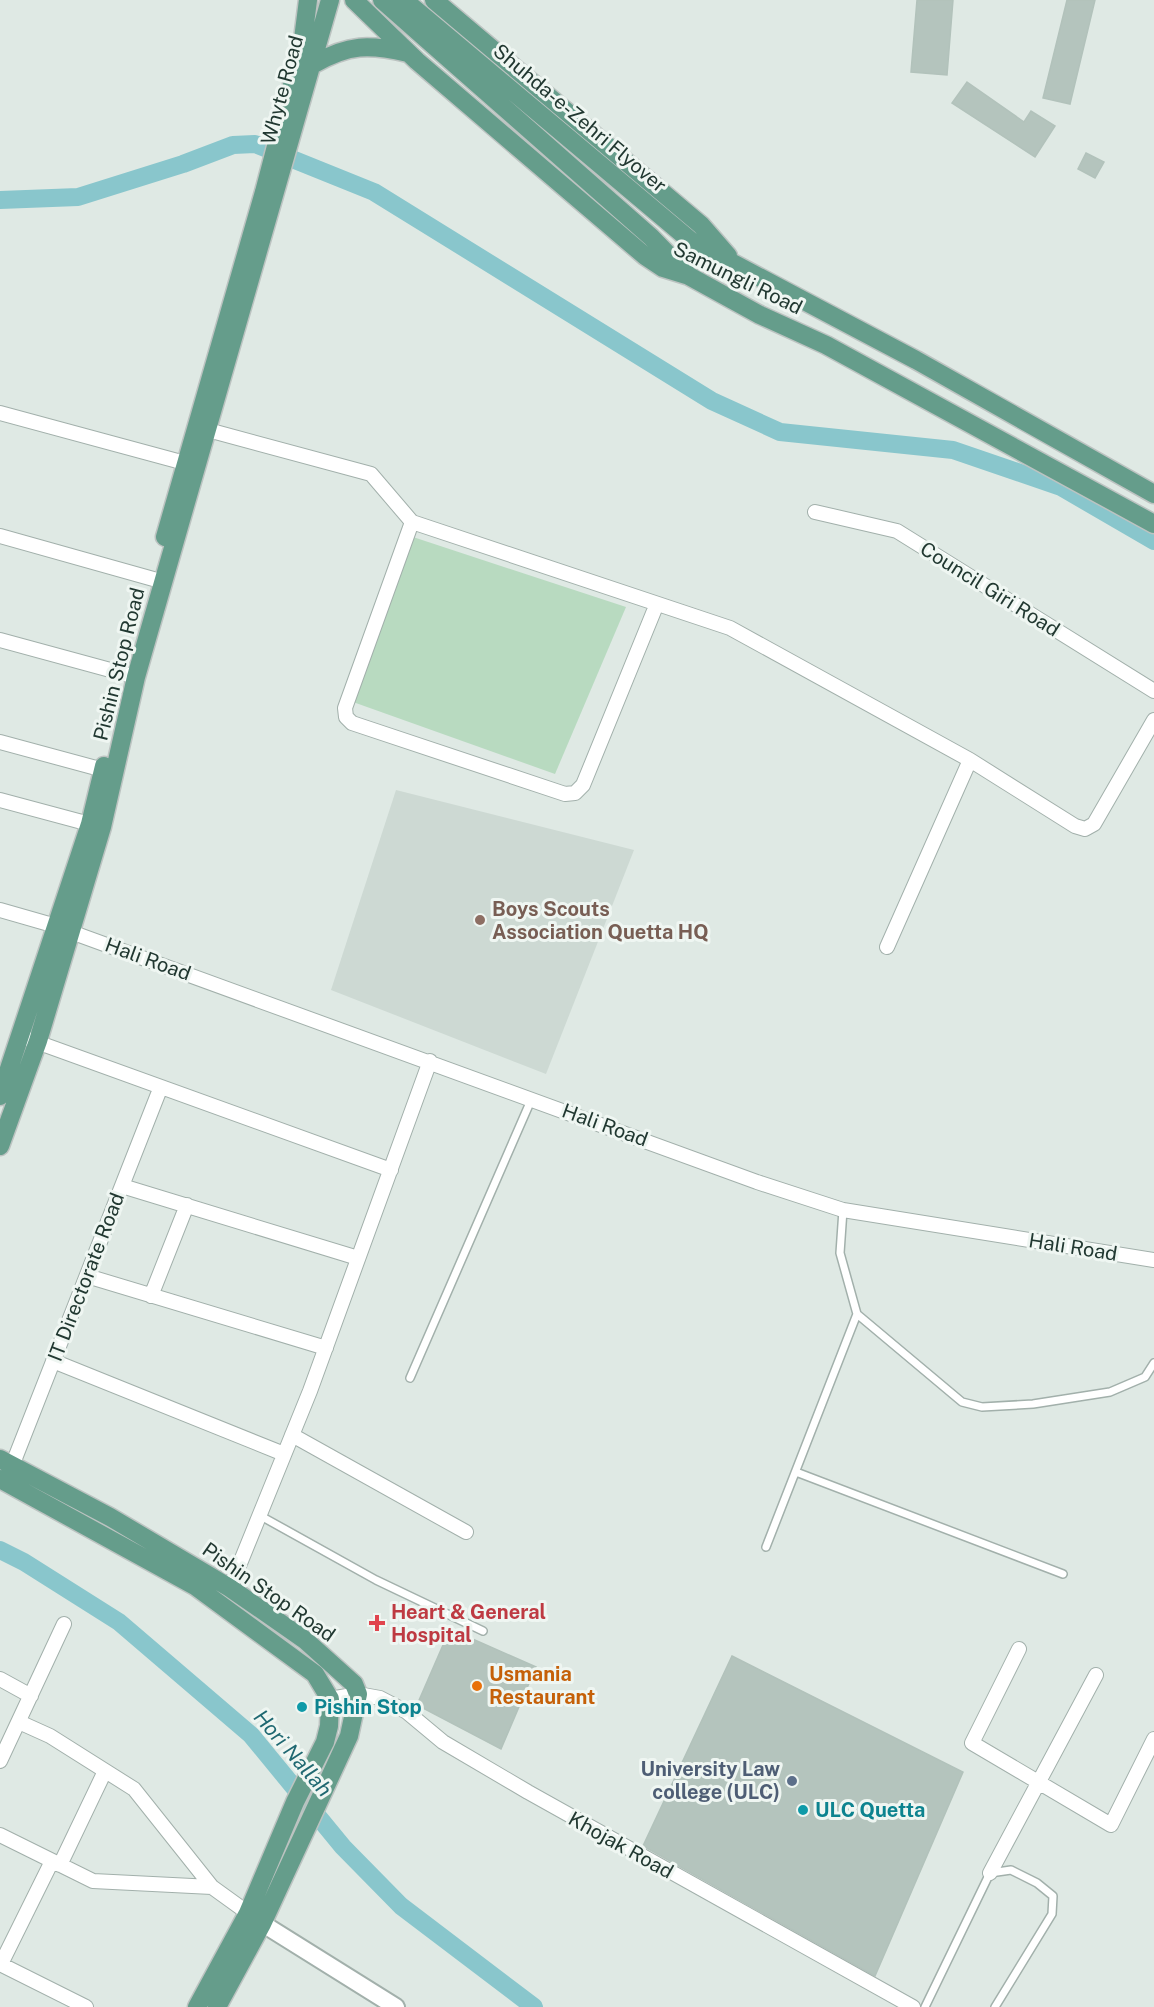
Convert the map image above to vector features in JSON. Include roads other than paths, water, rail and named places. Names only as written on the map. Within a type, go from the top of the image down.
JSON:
[{"type":"main road","name":"Whyte Road","points":[[271,192],[284,118],[302,47],[308,0]]},
{"type":"main road","name":"Whyte Road","points":[[271,192],[289,152],[330,0]]},
{"type":"main road","name":"Samungli Road","points":[[354,0],[410,53],[645,256],[663,268],[689,276],[759,315],[826,345],[1154,524]]},
{"type":"main road","name":"Shuhda-e-Zehri Flyover","points":[[382,0],[651,237],[689,276]]},
{"type":"main road","name":"Shuhda-e-Zehri Flyover","points":[[404,0],[691,241],[733,262]]},
{"type":"main road","name":"Samungli Road","points":[[434,0],[701,225],[733,262],[916,360],[1154,494]]},
{"type":"main road","points":[[314,64],[335,52],[358,46],[382,47],[410,53]]},
{"type":"main road","name":"Pishin Stop Road","points":[[191,465],[208,430],[271,192]]},
{"type":"main road","name":"Pishin Stop Road","points":[[0,1146],[38,1041],[64,929],[96,825],[131,676],[271,192]]},
{"type":"main road","name":"Pishin Stop Road","points":[[0,1096],[20,1036],[64,929]]},
{"type":"main road","name":"Pishin Stop Road","points":[[4,1468],[110,1517],[230,1588],[305,1640],[354,1684],[358,1694]]},
{"type":"main road","name":"Pishin Stop Road","points":[[4,1468],[195,1586],[315,1674],[330,1699]]},
{"type":"main road","points":[[197,2007],[255,1918],[319,1801],[349,1736],[358,1694]]},
{"type":"main road","points":[[217,2007],[255,1918],[295,1802],[315,1763],[329,1725],[330,1699]]},
{"type":"street","points":[[0,413],[191,465]]},
{"type":"street","points":[[208,430],[371,474],[412,522],[656,606],[730,628],[970,760],[1075,826],[1086,829],[1094,824],[1154,720]]},
{"type":"street","name":"Council Giri Road","points":[[815,512],[897,531],[1154,691]]},
{"type":"street","points":[[412,522],[345,708],[346,717],[352,723],[565,794],[575,793],[583,785],[656,606]]},
{"type":"street","points":[[0,536],[159,580]]},
{"type":"street","points":[[0,640],[131,676]]},
{"type":"street","points":[[0,742],[109,771]]},
{"type":"street","points":[[887,947],[970,760]]},
{"type":"street","points":[[0,800],[96,825]]},
{"type":"street","name":"Hali Road","points":[[0,909],[64,929],[757,1182],[843,1210],[1154,1260]]},
{"type":"street","points":[[20,1036],[160,1089],[391,1170]]},
{"type":"street","points":[[230,1588],[326,1348],[430,1061]]},
{"type":"street","name":"IT Directorate Road","points":[[4,1468],[53,1361],[160,1089]]},
{"type":"street","points":[[122,1186],[358,1258]]},
{"type":"street","points":[[151,1296],[187,1205]]},
{"type":"street","points":[[87,1276],[326,1348]]},
{"type":"street","points":[[53,1361],[284,1454]]},
{"type":"street","points":[[292,1435],[466,1532]]},
{"type":"street","points":[[0,1761],[64,1624]]},
{"type":"street","points":[[1019,1649],[972,1743],[1111,1825],[1154,1739]]},
{"type":"street","points":[[990,1873],[1096,1675]]},
{"type":"street","points":[[0,1679],[32,1696]]},
{"type":"street","name":"Khojak Road","points":[[330,1699],[358,1694],[380,1698],[407,1712],[443,1742],[519,1787],[913,2007]]},
{"type":"street","points":[[20,1722],[50,1736],[134,1789],[212,1887],[255,1918],[396,2007]]},
{"type":"street","points":[[86,2007],[1,1964],[105,1771]]},
{"type":"street","points":[[0,1835],[93,1881],[212,1887]]},
{"type":"lane","points":[[410,1378],[532,1098]]},
{"type":"lane","points":[[843,1210],[840,1253],[857,1314],[962,1402],[982,1407],[1033,1404],[1110,1392],[1144,1377],[1154,1363]]},
{"type":"lane","points":[[766,1547],[857,1314]]},
{"type":"lane","points":[[796,1472],[1063,1574]]},
{"type":"lane","points":[[259,1515],[376,1580],[483,1631]]},
{"type":"lane","points":[[926,2007],[990,1873],[1011,1870],[1037,1883],[1053,1896],[1052,1914],[996,2007]]},
{"type":"waterway","points":[[0,200],[78,197],[183,164],[233,145],[255,144],[374,192],[712,401],[780,432],[953,450],[1061,487],[1154,541]]},
{"type":"waterway","name":"Hori Nallah","points":[[0,1550],[24,1562],[119,1622],[251,1735],[343,1847],[401,1906],[534,2007]]},
{"type":"place","name":"Boys Scouts Association Quetta HQ","points":[[480,920]]},
{"type":"place","name":"Heart & General Hospital","points":[[377,1623]]},
{"type":"place","name":"Usmania Restaurant","points":[[477,1686]]},
{"type":"place","name":"Pishin Stop","points":[[302,1707]]},
{"type":"place","name":"University Law college (ULC)","points":[[792,1781]]},
{"type":"place","name":"ULC Quetta","points":[[803,1810]]}]
